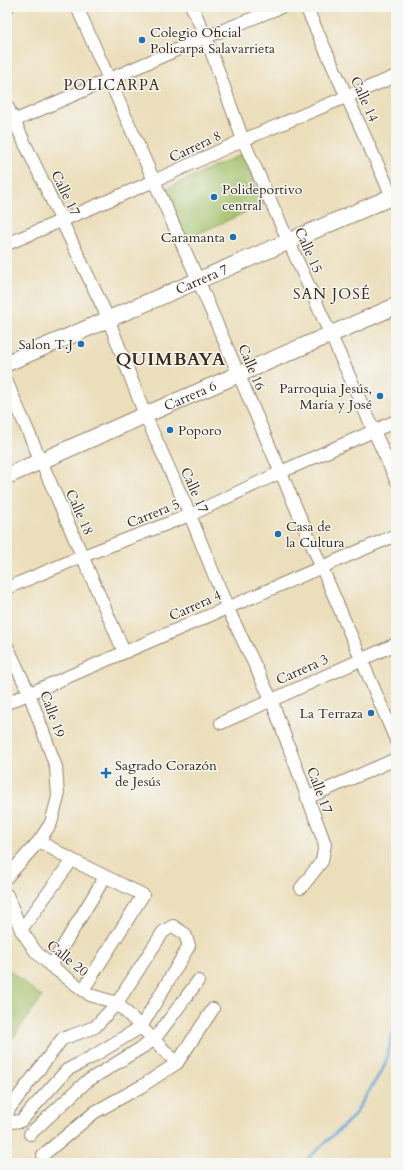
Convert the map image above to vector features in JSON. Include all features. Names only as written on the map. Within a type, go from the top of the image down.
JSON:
[{"type":"main road","name":"Carrera 7","points":[[7,363],[288,241],[395,199]]},
{"type":"main road","name":"Carrera 6","points":[[7,476],[396,306]]},
{"type":"street","name":"Calle 16","points":[[77,7],[239,374],[396,740]]},
{"type":"street","name":"Calle 15","points":[[192,7],[206,38],[243,140],[396,480]]},
{"type":"street","points":[[10,123],[281,7]]},
{"type":"street","name":"Calle 14","points":[[306,7],[395,199]]},
{"type":"street","name":"Carrera 8","points":[[7,244],[154,181],[243,140],[396,76]]},
{"type":"street","name":"Calle 17","points":[[7,106],[10,123],[62,220],[108,318],[145,415],[190,514],[227,607],[271,699],[325,844],[322,861],[301,888]]},
{"type":"street","name":"Calle 18","points":[[7,383],[124,652]]},
{"type":"street","name":"Carrera 5","points":[[7,588],[190,514],[396,421]]},
{"type":"street","name":"Carrera 4","points":[[7,703],[227,607],[396,536]]},
{"type":"street","name":"Carrera 3","points":[[221,723],[271,699],[396,644]]},
{"type":"street","name":"Calle 19","points":[[7,646],[29,693],[56,767],[58,797],[52,823],[39,841],[7,877]]},
{"type":"street","points":[[307,798],[396,759]]},
{"type":"street","points":[[39,841],[72,860],[142,894],[143,896],[83,990]]},
{"type":"street","points":[[21,930],[72,860]]},
{"type":"street","points":[[51,966],[106,877]]},
{"type":"street","name":"Calle 20","points":[[7,895],[21,930],[36,952],[51,966],[83,990],[90,994],[117,1003]]},
{"type":"street","points":[[7,1115],[9,1109],[62,1039],[95,1027],[117,1003],[163,932],[173,926],[185,934],[189,946],[141,1027],[67,1070],[21,1121],[11,1122],[7,1118]]},
{"type":"street","points":[[30,1134],[86,1082],[154,1040],[198,981]]},
{"type":"street","points":[[117,1003],[177,1063]]},
{"type":"street","points":[[43,1155],[96,1112],[142,1086],[177,1063],[213,1009]]},
{"type":"green space","name":"Polideportivo central","points":[[242,154],[264,204],[186,239],[164,190]]},
{"type":"green space","points":[[7,968],[42,997],[7,1046]]},
{"type":"waterway","points":[[303,1163],[353,1117],[385,1065],[396,1021]]},
{"type":"place","name":"Colegio Oficial Policarpa Salavarrieta","points":[[142,40]]},
{"type":"place","name":"Polideportivo central","points":[[214,197]]},
{"type":"place","name":"Caramanta","points":[[233,237]]},
{"type":"place","name":"Salon T.J","points":[[81,344]]},
{"type":"place","name":"Parroquia Jesús, María y José","points":[[380,396]]},
{"type":"place","name":"Poporo","points":[[170,430]]},
{"type":"place","name":"Casa de la Cultura","points":[[278,534]]},
{"type":"place","name":"La Terraza","points":[[371,713]]},
{"type":"place","name":"Sagrado Corazón de Jesús","points":[[106,773]]},
{"type":"district","name":"POLICARPA","points":[[112,85]]},
{"type":"district","name":"SAN JOSÉ","points":[[332,294]]},
{"type":"district","name":"QUIMBAYA","points":[[171,359]]}]
